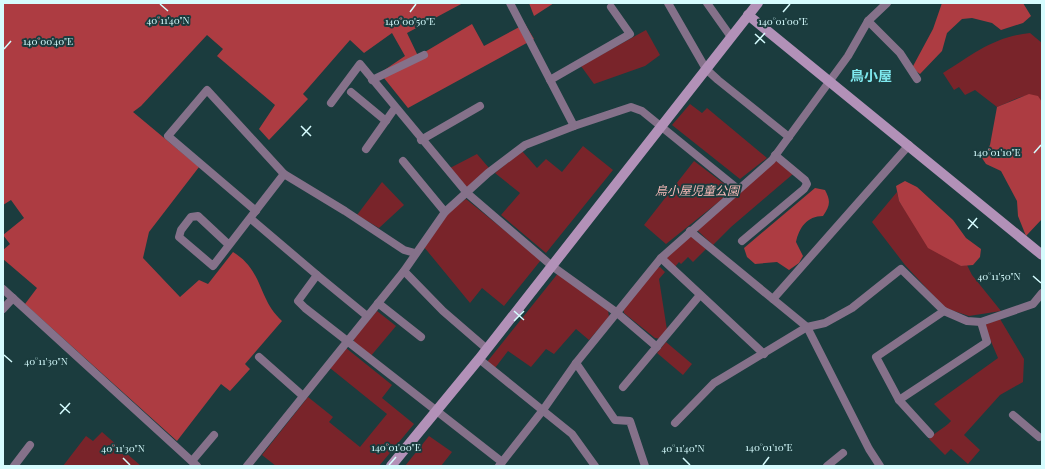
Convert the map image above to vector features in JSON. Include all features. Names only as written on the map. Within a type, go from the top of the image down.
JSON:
[{"type":"street","points":[[510,3],[574,126]]},
{"type":"street","points":[[668,3],[706,69],[789,137]]},
{"type":"street","points":[[707,3],[731,36]]},
{"type":"street","points":[[391,466],[487,349],[660,126],[758,3]]},
{"type":"street","points":[[317,275],[298,301],[347,342],[501,464],[543,410],[576,362],[661,258],[775,155],[848,56],[868,21],[887,3]]},
{"type":"street","points":[[550,80],[630,34],[611,7]]},
{"type":"street","points":[[748,15],[830,80],[1042,255]]},
{"type":"street","points":[[868,21],[900,54],[917,80]]},
{"type":"street","points":[[372,80],[424,55]]},
{"type":"street","points":[[331,103],[360,64],[421,140],[467,193],[552,266],[616,312],[656,347]]},
{"type":"street","points":[[256,211],[168,136],[207,90],[284,174],[345,210],[404,250],[415,253]]},
{"type":"street","points":[[351,92],[386,121]]},
{"type":"street","points":[[421,140],[480,106]]},
{"type":"street","points":[[247,466],[404,271],[415,253],[445,212],[488,173],[525,145],[574,126],[632,107],[642,111],[738,189]]},
{"type":"street","points":[[366,149],[396,108]]},
{"type":"street","points":[[773,299],[909,145]]},
{"type":"street","points":[[742,242],[804,189],[807,184],[806,180],[775,155]]},
{"type":"street","points":[[403,161],[445,212]]},
{"type":"street","points":[[229,245],[198,216],[191,216],[181,230],[179,237],[213,266],[251,219],[284,174]]},
{"type":"street","points":[[251,219],[367,316]]},
{"type":"street","points":[[690,231],[807,327],[869,449],[880,466]]},
{"type":"street","points":[[661,258],[764,354]]},
{"type":"street","points":[[674,423],[714,382],[764,354],[807,327],[825,323],[852,308],[901,269],[944,311],[967,321],[981,322],[1032,304],[1042,294]]},
{"type":"street","points":[[404,271],[443,311],[487,349]]},
{"type":"street","points":[[3,289],[194,463],[214,435]]},
{"type":"street","points":[[623,387],[700,295]]},
{"type":"street","points":[[3,309],[13,298]]},
{"type":"street","points":[[378,303],[421,337]]},
{"type":"street","points":[[930,434],[899,400],[876,357],[944,311]]},
{"type":"street","points":[[899,400],[987,342],[981,322]]},
{"type":"street","points":[[259,357],[303,396]]},
{"type":"street","points":[[479,359],[572,434],[595,466]]},
{"type":"street","points":[[576,362],[616,420],[630,421],[645,466]]},
{"type":"street","points":[[1013,414],[1039,438]]},
{"type":"street","points":[[14,466],[30,445]]},
{"type":"street","points":[[827,466],[843,453]]},
{"type":"green space","points":[[646,30],[660,55],[645,66],[594,84],[581,66]]},
{"type":"green space","points":[[1030,33],[1042,43],[1042,102],[1032,96],[1027,96],[1014,99],[997,107],[975,90],[965,95],[959,87],[954,90],[943,73],[994,42],[1017,35]]},
{"type":"green space","points":[[690,104],[702,113],[707,108],[767,158],[740,179],[672,125]]},
{"type":"green space","points":[[583,146],[613,170],[546,253],[501,215],[520,193],[495,173],[522,151],[537,168],[546,159],[562,172]]},
{"type":"green space","points":[[477,154],[489,168],[467,188],[450,168]]},
{"type":"green space","points":[[775,160],[793,174],[731,227],[713,245],[697,230]]},
{"type":"green space","name":"鳥小屋児童公園","points":[[694,161],[727,186],[726,196],[666,244],[644,225]]},
{"type":"green space","points":[[382,182],[404,205],[379,228],[357,215]]},
{"type":"green space","points":[[897,192],[899,201],[907,213],[961,266],[967,265],[972,275],[1001,311],[969,316],[945,308],[905,265],[872,222]]},
{"type":"green space","points":[[466,199],[541,260],[504,306],[482,288],[470,303],[424,247],[447,213]]},
{"type":"green space","points":[[691,236],[706,249],[693,262],[688,257],[681,264],[679,262],[674,268],[665,258]]},
{"type":"green space","points":[[660,267],[665,272],[659,279],[667,330],[661,339],[655,338],[624,313],[623,307],[656,268]]},
{"type":"green space","points":[[559,272],[608,310],[609,317],[589,340],[576,329],[554,354],[546,349],[531,367],[508,351],[495,368],[487,362]]},
{"type":"green space","points":[[377,311],[396,326],[370,357],[354,345],[354,338]]},
{"type":"green space","points":[[1000,319],[1024,359],[1023,382],[1000,395],[964,435],[980,450],[968,464],[951,449],[945,455],[929,439],[951,421],[934,404],[998,358],[984,325]]},
{"type":"green space","points":[[666,342],[692,364],[683,375],[657,353]]},
{"type":"green space","points":[[346,348],[392,385],[382,398],[414,424],[379,466],[276,466],[262,455],[308,397],[333,417],[329,422],[360,447],[387,414],[330,368]]},
{"type":"green space","points":[[102,432],[141,466],[63,466],[86,436],[93,441]]},
{"type":"green space","points":[[429,436],[452,452],[441,466],[405,466]]},
{"type":"shaded area","points":[[3,3],[463,3],[407,33],[418,56],[472,24],[484,46],[525,24],[534,39],[408,108],[380,73],[405,56],[392,33],[364,53],[350,40],[303,94],[308,99],[269,140],[259,129],[275,105],[217,56],[223,49],[207,35],[141,106],[133,112],[199,167],[149,232],[143,258],[180,297],[199,280],[208,284],[233,252],[243,259],[256,276],[268,303],[282,321],[245,364],[250,369],[230,391],[221,384],[177,441],[25,304],[37,288],[3,259],[3,250],[10,244],[3,235],[24,218],[11,200],[3,205]]},
{"type":"shaded area","points":[[529,3],[554,3],[534,16]]},
{"type":"shaded area","points":[[942,3],[1023,3],[1031,16],[1023,23],[1001,30],[992,23],[972,18],[962,19],[947,33],[942,51],[920,74],[912,68],[933,29]]},
{"type":"shaded area","points":[[1029,94],[1038,96],[1042,102],[1042,219],[1026,236],[1018,216],[1017,201],[1001,171],[986,164],[982,158],[990,145],[997,107]]},
{"type":"shaded area","points":[[905,181],[917,187],[953,220],[966,238],[981,249],[980,257],[973,265],[961,266],[928,248],[899,201],[896,186]]},
{"type":"shaded area","points":[[815,188],[825,190],[829,203],[823,216],[812,218],[799,232],[796,242],[803,256],[799,263],[789,270],[777,262],[755,264],[747,257],[744,248]]},
{"type":"district","name":"鳥小屋","points":[[871,76]]}]
